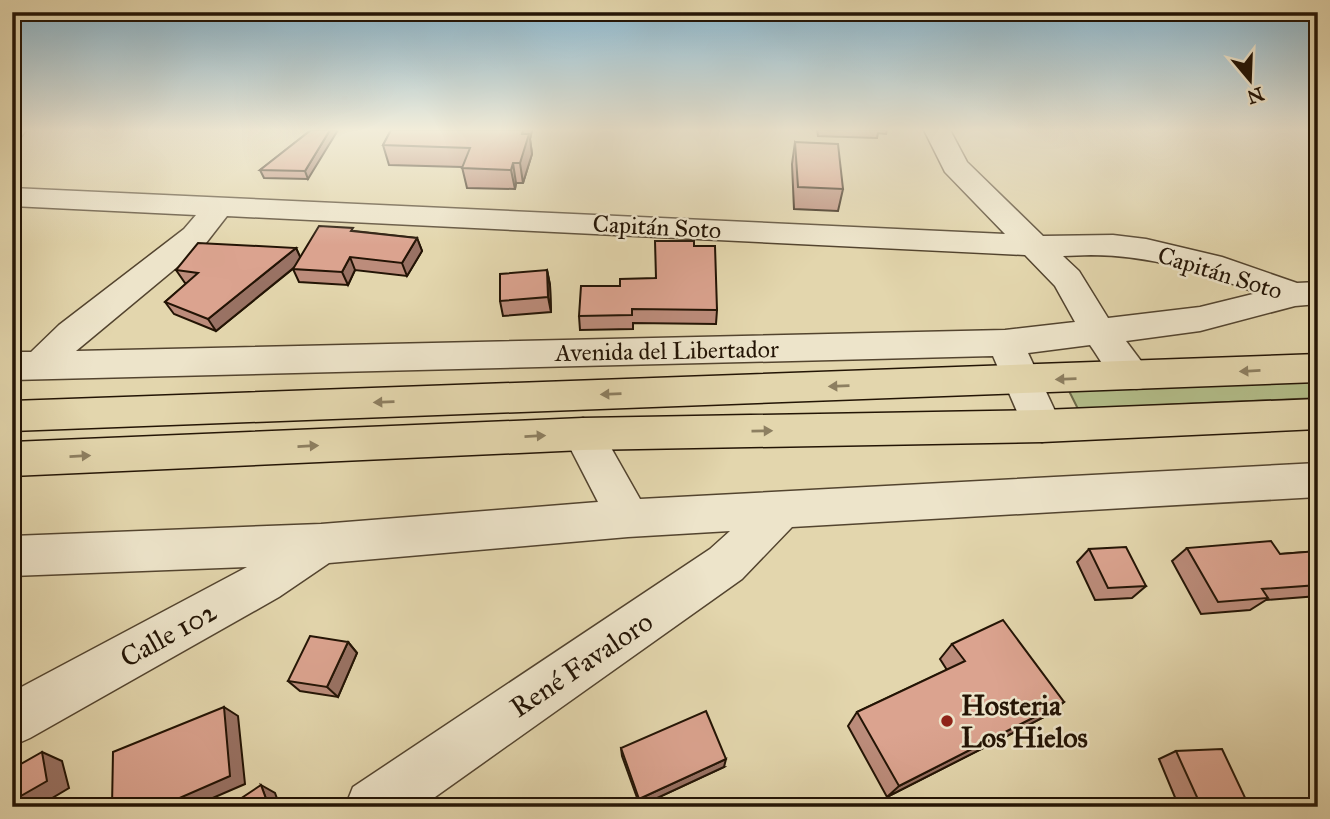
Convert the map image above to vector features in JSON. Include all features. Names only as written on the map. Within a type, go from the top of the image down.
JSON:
[{"type":"main road","name":"Avenida del Libertador","points":[[12,416],[1318,369]]},
{"type":"main road","points":[[12,459],[583,434],[1042,426],[1318,414]]},
{"type":"street","points":[[957,168],[1067,279],[1099,332],[1135,377]]},
{"type":"street","name":"Capitán Soto","points":[[12,197],[1037,246],[1124,246],[1177,256],[1307,294]]},
{"type":"street","points":[[26,366],[195,236],[220,206]]},
{"type":"street","name":"Avenida del Libertador","points":[[26,366],[1004,343],[1200,319],[1307,294]]},
{"type":"street","points":[[1004,343],[1042,426]]},
{"type":"street","points":[[583,434],[628,518]]},
{"type":"street","points":[[12,556],[321,544],[628,518],[1318,480]]},
{"type":"street","name":"René Favaloro","points":[[373,807],[726,564],[781,510]]},
{"type":"street","name":"Calle 102","points":[[12,720],[263,582],[321,544]]},
{"type":"green space","points":[[1318,380],[1318,398],[1078,409],[1068,389]]},
{"type":"building","points":[[262,168],[307,168],[305,171],[260,170]]},
{"type":"building","points":[[467,168],[512,168],[511,170]]},
{"type":"building","points":[[797,168],[841,168],[843,189],[798,187]]},
{"type":"building","points":[[319,226],[353,228],[351,231],[417,238],[402,263],[350,257],[342,272],[293,269]]},
{"type":"building","points":[[655,241],[694,241],[694,246],[715,246],[717,310],[632,309],[632,315],[579,316],[581,286],[620,286],[620,279],[656,278]]},
{"type":"building","points":[[198,243],[296,248],[208,319],[165,302],[198,273],[176,270]]},
{"type":"building","points":[[547,270],[548,297],[500,301],[500,274]]},
{"type":"building","points":[[1271,541],[1280,554],[1318,551],[1318,585],[1262,589],[1268,598],[1218,602],[1187,548]]},
{"type":"building","points":[[1126,547],[1146,586],[1108,588],[1089,549]]},
{"type":"building","name":"Hosteria Los Hielos","points":[[1003,620],[1064,702],[899,786],[857,712],[965,661],[952,644]]},
{"type":"building","points":[[310,636],[348,642],[327,687],[288,681]]},
{"type":"building","points":[[224,707],[230,776],[159,807],[112,807],[113,752]]},
{"type":"building","points":[[706,711],[726,759],[639,799],[621,748]]},
{"type":"building","points":[[1222,749],[1248,804],[1201,806],[1176,751]]},
{"type":"building","points":[[42,752],[47,781],[12,801],[12,769]]},
{"type":"building","points":[[261,785],[269,807],[228,807]]},
{"type":"place","name":"Hosteria Los Hielos","points":[[947,721]]}]
